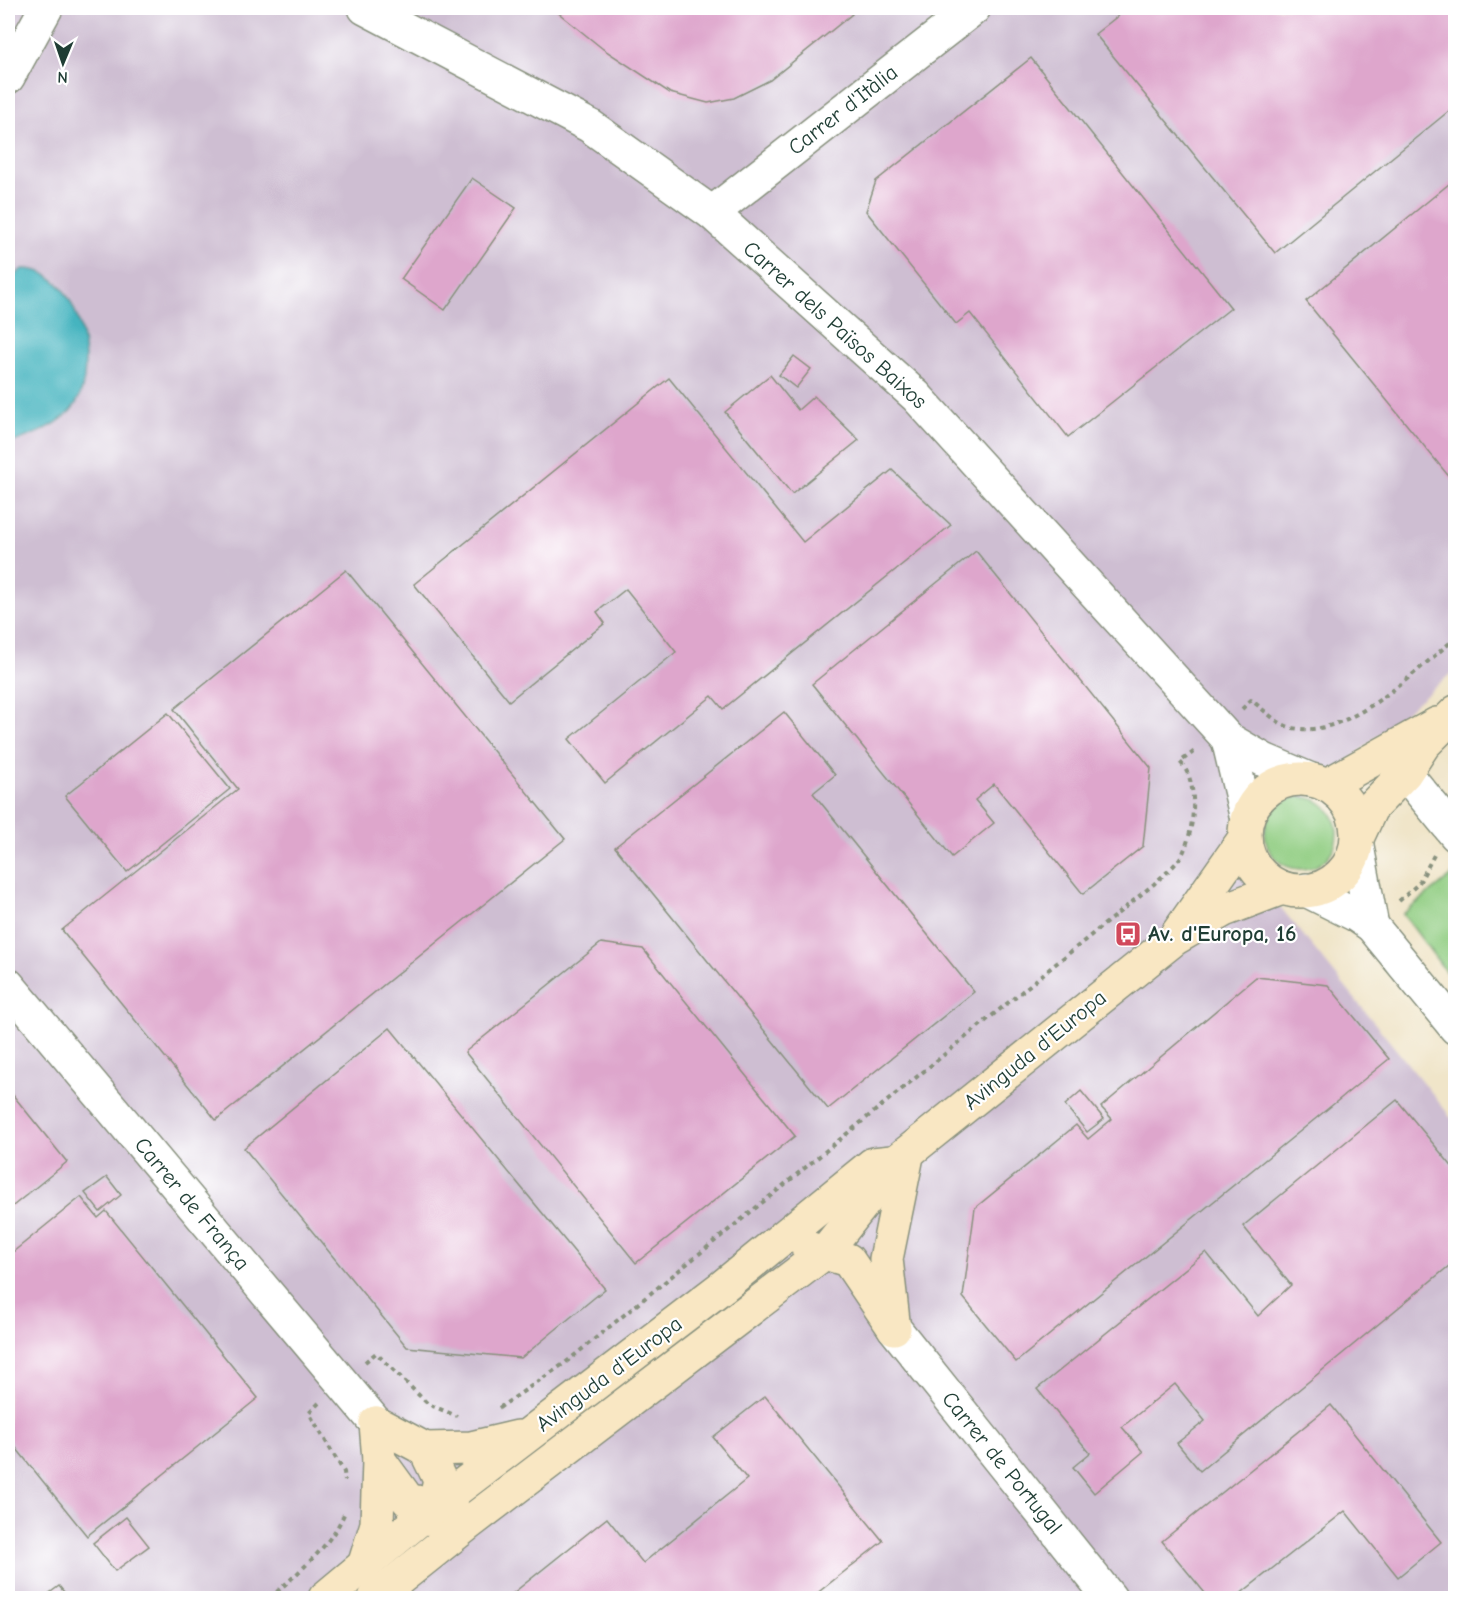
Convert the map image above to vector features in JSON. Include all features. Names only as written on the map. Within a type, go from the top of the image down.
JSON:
[{"type":"street","points":[[8,77],[46,8]]},
{"type":"street","name":"Carrer dels Països Baixos","points":[[365,8],[590,126],[712,213],[916,396],[1223,735],[1264,760],[1319,782]]},
{"type":"street","name":"Carrer d'Itàlia","points":[[712,213],[974,8]]},
{"type":"street","points":[[1294,889],[1323,886],[1339,877],[1350,862],[1371,808],[1405,773],[1424,744],[1451,716]]},
{"type":"street","points":[[1319,782],[1451,716]]},
{"type":"street","name":"Carrer dels Països Baixos","points":[[1223,735],[1246,829]]},
{"type":"street","points":[[1405,773],[1452,831]]},
{"type":"street","points":[[1372,926],[1350,806],[1340,794],[1319,782],[1291,780],[1272,787],[1257,801],[1246,829],[1248,854],[1256,868],[1268,880],[1356,915],[1372,926],[1455,1028]]},
{"type":"street","name":"Avinguda d'Europa","points":[[1174,939],[1246,829]]},
{"type":"street","name":"Avinguda d'Europa","points":[[375,1599],[594,1427],[824,1253],[903,1156],[1174,939],[1224,910],[1294,889]]},
{"type":"street","name":"Carrer de França","points":[[8,985],[376,1423]]},
{"type":"street","points":[[894,1328],[886,1259],[903,1156]]},
{"type":"street","name":"Avinguda d'Europa","points":[[326,1599],[435,1506],[722,1287],[873,1164],[903,1156]]},
{"type":"street","points":[[659,1335],[701,1324],[805,1247],[848,1260],[894,1328]]},
{"type":"street","name":"Carrer de Portugal","points":[[894,1328],[1110,1599]]},
{"type":"street","points":[[376,1423],[425,1449],[471,1448],[529,1435]]},
{"type":"street","points":[[363,1569],[376,1524],[379,1460],[376,1423]]},
{"type":"street","points":[[379,1460],[408,1500],[458,1511],[557,1434],[594,1427]]},
{"type":"street","points":[[349,1599],[430,1533],[440,1480],[425,1449]]},
{"type":"path","points":[[497,1409],[565,1363],[1154,884],[1182,855],[1192,827],[1194,795],[1185,766],[1180,762],[1223,735],[1251,700],[1287,727],[1316,730],[1345,720],[1378,701],[1455,638]]},
{"type":"path","points":[[1372,926],[1419,883],[1452,831]]},
{"type":"path","points":[[345,1483],[344,1472],[309,1413],[376,1353],[428,1404],[459,1417]]},
{"type":"path","points":[[270,1599],[320,1552],[338,1528],[348,1504]]},
{"type":"shaded area","points":[[8,8],[1455,8],[1455,670],[1238,855],[1455,1122],[1455,1598],[8,1598]]},
{"type":"green space","points":[[1301,797],[1321,803],[1331,813],[1337,833],[1331,853],[1321,863],[1301,869],[1281,863],[1271,853],[1265,833],[1271,813],[1281,803]]},
{"type":"green space","points":[[1455,873],[1455,984],[1403,914]]},
{"type":"water","points":[[22,269],[42,272],[58,284],[70,301],[79,322],[84,345],[85,368],[82,388],[75,405],[62,419],[8,444],[8,282]]},
{"type":"building","points":[[559,8],[843,8],[852,14],[770,80],[734,98],[708,103],[670,93],[603,49],[556,11]]},
{"type":"building","points":[[1128,8],[1455,8],[1455,106],[1275,253],[1095,34]]},
{"type":"building","points":[[1031,58],[1231,308],[1068,437],[970,313],[956,324],[866,211],[876,181]]},
{"type":"building","points":[[472,178],[516,208],[445,310],[401,279]]},
{"type":"building","points":[[1455,179],[1455,484],[1306,301]]},
{"type":"building","points":[[794,356],[811,369],[796,388],[779,375]]},
{"type":"building","points":[[770,375],[798,410],[814,396],[859,440],[792,494],[725,412]]},
{"type":"building","points":[[669,378],[803,542],[892,470],[951,525],[723,709],[712,696],[605,783],[569,739],[676,652],[626,589],[597,612],[605,623],[509,701],[414,584]]},
{"type":"building","points":[[976,551],[1151,768],[1143,846],[1083,894],[994,784],[975,800],[994,823],[952,857],[812,684]]},
{"type":"building","points":[[346,570],[565,839],[216,1120],[62,930],[238,789],[174,709]]},
{"type":"building","points":[[784,712],[835,775],[813,793],[974,992],[828,1109],[615,847]]},
{"type":"building","points":[[168,713],[230,789],[127,872],[65,796]]},
{"type":"building","points":[[601,943],[643,949],[795,1136],[636,1263],[465,1052]]},
{"type":"building","points":[[1256,977],[1328,985],[1389,1059],[1016,1362],[963,1297],[975,1208],[1076,1125],[1088,1139],[1112,1119],[1101,1107]]},
{"type":"building","points":[[390,1028],[605,1289],[521,1358],[407,1347],[244,1148]]},
{"type":"building","points":[[8,1089],[67,1162],[8,1210]]},
{"type":"building","points":[[1081,1091],[1104,1119],[1087,1132],[1065,1105]]},
{"type":"building","points":[[1397,1100],[1455,1170],[1455,1261],[1200,1471],[1177,1443],[1205,1421],[1175,1384],[1122,1427],[1143,1452],[1094,1493],[1073,1467],[1090,1453],[1037,1389],[1206,1252],[1258,1316],[1291,1285],[1243,1226]]},
{"type":"building","points":[[107,1177],[121,1195],[100,1212],[85,1193]]},
{"type":"building","points":[[81,1197],[98,1218],[106,1211],[258,1398],[87,1536],[8,1438],[8,1256]]},
{"type":"building","points":[[765,1396],[883,1541],[811,1598],[507,1598],[607,1518],[643,1563],[747,1479],[713,1437]]},
{"type":"building","points":[[1331,1405],[1441,1542],[1398,1577],[1345,1511],[1235,1598],[1209,1598],[1162,1541]]},
{"type":"building","points":[[126,1517],[149,1546],[115,1571],[93,1543]]},
{"type":"building","points":[[59,1586],[69,1598],[43,1598]]},
{"type":"place","name":"Av. d'Europa, 16","points":[[1128,934]]}]
